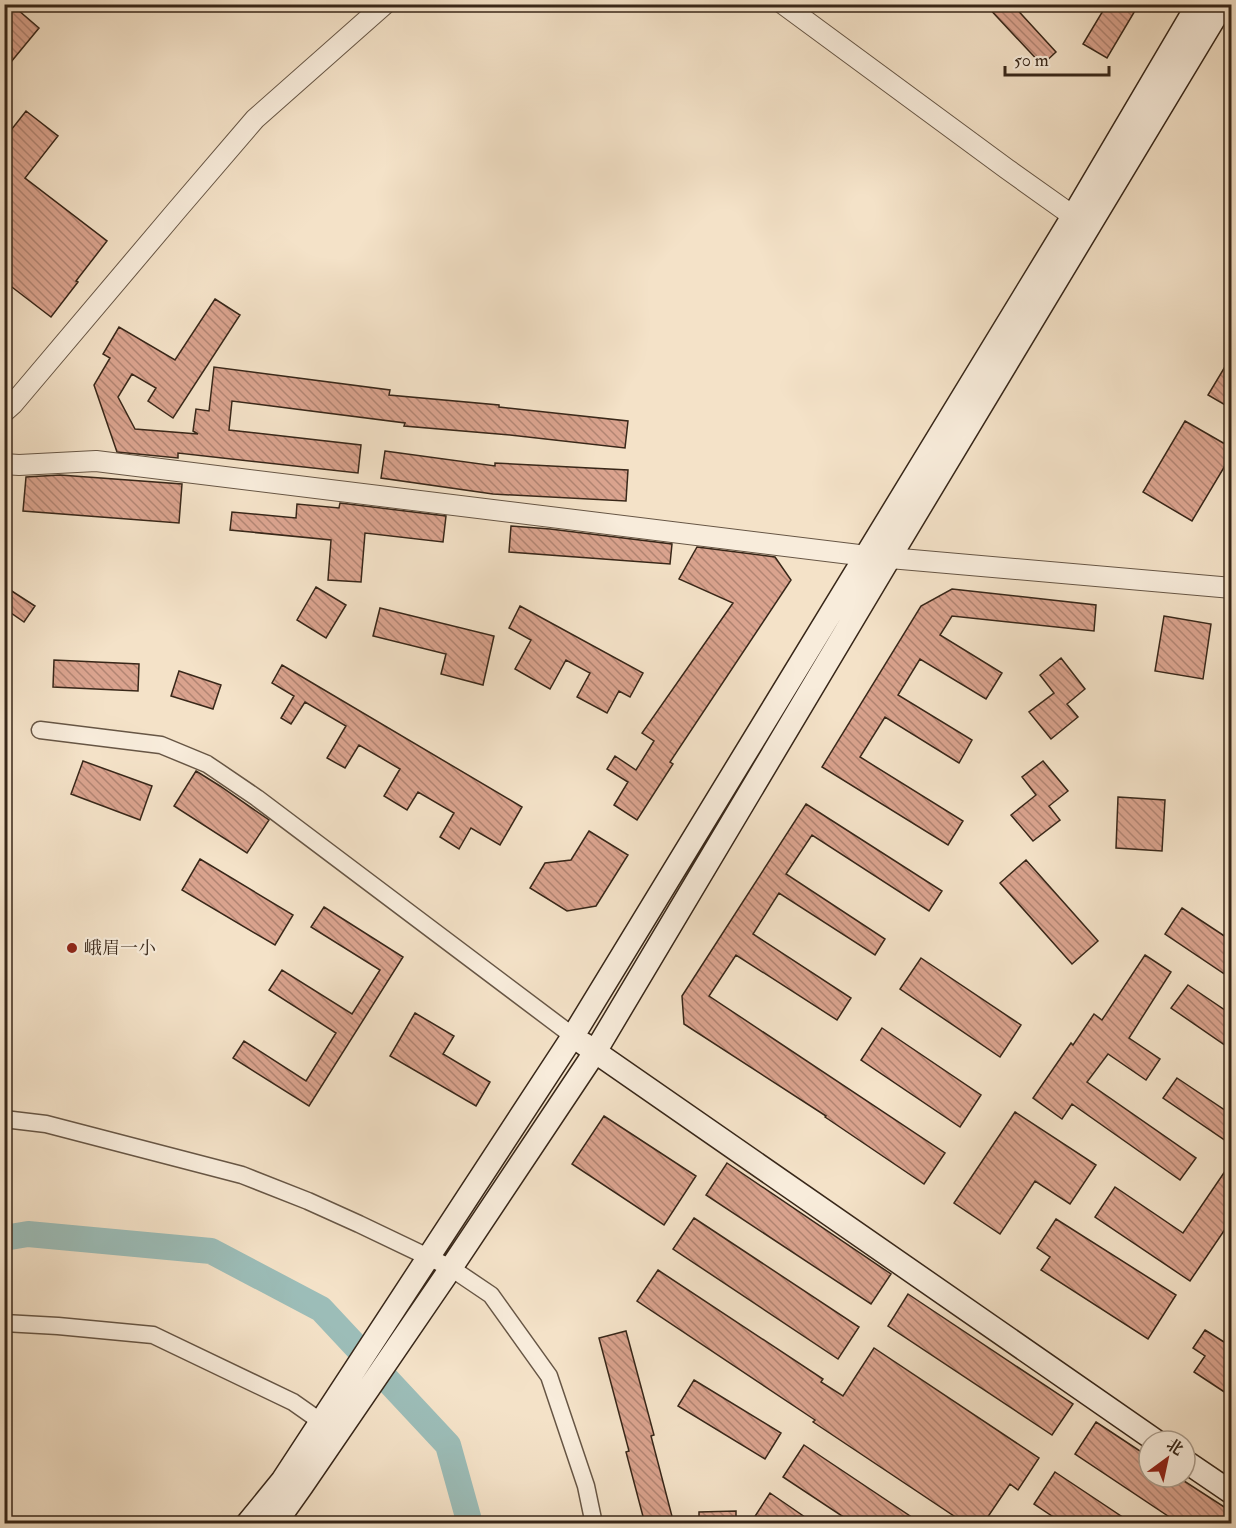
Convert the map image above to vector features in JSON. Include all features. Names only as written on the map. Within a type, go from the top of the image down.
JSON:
[{"type":"main road","points":[[274,1524],[302,1486],[330,1419],[427,1257],[573,1036],[1073,216],[1198,4]]},
{"type":"main road","points":[[246,1524],[427,1302],[595,1052],[1223,4]]},
{"type":"main road","points":[[573,1036],[1139,1429]]},
{"type":"main road","points":[[1197,1469],[1232,1493]]},
{"type":"street","points":[[4,412],[255,119],[385,4]]},
{"type":"street","points":[[783,4],[1007,170],[1073,216]]},
{"type":"street","points":[[4,464],[96,461],[867,556],[1232,588]]},
{"type":"street","points":[[40,730],[161,745],[207,764],[256,798],[573,1036]]},
{"type":"street","points":[[4,1119],[46,1124],[242,1175],[308,1201],[451,1268],[491,1295],[549,1376],[586,1486],[594,1524]]},
{"type":"street","points":[[4,1323],[153,1335],[330,1419]]},
{"type":"building","points":[[4,4],[11,4],[39,28],[11,62],[4,57]]},
{"type":"building","points":[[985,4],[1012,4],[1056,52],[1042,65]]},
{"type":"building","points":[[1107,4],[1139,4],[1107,58],[1083,44]]},
{"type":"building","points":[[26,111],[58,136],[25,178],[107,241],[51,317],[4,281],[4,139]]},
{"type":"building","points":[[215,299],[240,315],[173,418],[148,401],[156,388],[132,374],[118,397],[135,429],[198,434],[193,431],[196,409],[209,411],[214,367],[390,390],[389,395],[499,405],[499,407],[628,421],[625,448],[404,426],[405,423],[232,401],[229,430],[361,445],[358,473],[178,453],[178,458],[117,452],[94,385],[110,358],[103,354],[119,327],[175,360]]},
{"type":"building","points":[[1232,355],[1232,409],[1208,395]]},
{"type":"building","points":[[1185,421],[1232,448],[1232,454],[1192,521],[1143,492]]},
{"type":"building","points":[[385,451],[495,466],[495,463],[628,470],[626,501],[493,494],[381,478]]},
{"type":"building","points":[[60,475],[182,484],[179,523],[23,511],[26,477]]},
{"type":"building","points":[[340,503],[446,516],[443,542],[365,533],[361,582],[328,580],[331,540],[230,530],[232,512],[296,518],[297,504],[339,508]]},
{"type":"building","points":[[511,526],[672,544],[670,564],[509,552]]},
{"type":"building","points":[[697,547],[775,557],[791,580],[670,762],[673,764],[637,820],[614,805],[628,782],[607,769],[615,756],[636,770],[654,741],[642,733],[733,603],[679,579]]},
{"type":"building","points":[[4,586],[35,606],[24,622],[4,608]]},
{"type":"building","points":[[316,587],[346,605],[326,638],[297,620]]},
{"type":"building","points":[[952,589],[1096,605],[1094,631],[952,616],[940,635],[1002,673],[986,699],[920,659],[898,695],[972,740],[959,763],[885,717],[860,757],[963,821],[948,845],[822,767],[921,606]]},
{"type":"building","points":[[520,606],[643,673],[630,697],[619,691],[607,713],[577,697],[590,673],[566,660],[550,689],[515,669],[531,640],[509,628]]},
{"type":"building","points":[[380,608],[494,636],[483,685],[441,674],[446,654],[373,636]]},
{"type":"building","points":[[1164,616],[1211,624],[1203,679],[1155,671]]},
{"type":"building","points":[[1061,658],[1085,689],[1067,704],[1078,717],[1051,739],[1029,712],[1054,693],[1040,675]]},
{"type":"building","points":[[54,660],[139,664],[138,691],[53,687]]},
{"type":"building","points":[[282,665],[522,807],[500,845],[471,828],[459,849],[440,837],[454,813],[418,792],[407,810],[384,796],[400,769],[359,745],[345,768],[327,758],[346,726],[305,702],[291,724],[281,718],[294,696],[272,683]]},
{"type":"building","points":[[179,671],[221,685],[213,709],[171,696]]},
{"type":"building","points":[[83,761],[152,786],[140,820],[71,794]]},
{"type":"building","points":[[1043,761],[1068,791],[1049,806],[1060,820],[1033,841],[1011,815],[1036,795],[1022,777]]},
{"type":"building","points":[[196,771],[269,820],[247,853],[174,806]]},
{"type":"building","points":[[1118,797],[1165,800],[1162,851],[1116,848]]},
{"type":"building","points":[[806,804],[942,891],[929,911],[812,835],[786,874],[885,939],[875,955],[779,893],[753,934],[851,998],[837,1020],[736,955],[709,996],[945,1153],[924,1184],[826,1116],[684,1024],[682,996]]},
{"type":"building","points":[[589,831],[628,855],[596,906],[567,911],[530,888],[545,863],[571,860]]},
{"type":"building","points":[[200,859],[293,915],[275,945],[182,890]]},
{"type":"building","points":[[1026,860],[1098,941],[1072,964],[1000,883]]},
{"type":"building","points":[[324,907],[403,957],[309,1106],[233,1058],[244,1041],[306,1081],[336,1033],[269,990],[282,970],[352,1014],[380,970],[311,927]]},
{"type":"building","points":[[1182,908],[1232,941],[1232,979],[1165,934]]},
{"type":"building","points":[[1145,955],[1171,972],[1129,1038],[1160,1059],[1146,1080],[1108,1054],[1087,1082],[1196,1158],[1180,1180],[1072,1104],[1062,1119],[1033,1098],[1094,1014],[1102,1020]]},
{"type":"building","points":[[921,958],[1021,1025],[1000,1057],[900,989]]},
{"type":"building","points":[[1188,985],[1232,1015],[1232,1050],[1171,1008]]},
{"type":"building","points":[[415,1013],[454,1036],[443,1054],[490,1082],[476,1106],[390,1056]]},
{"type":"building","points":[[882,1028],[981,1095],[960,1127],[861,1060]]},
{"type":"building","points":[[1177,1078],[1232,1115],[1232,1145],[1163,1098]]},
{"type":"building","points":[[1015,1112],[1096,1165],[1070,1204],[1035,1181],[1000,1234],[954,1203]]},
{"type":"building","points":[[604,1116],[696,1176],[664,1225],[572,1164]]},
{"type":"building","points":[[1232,1161],[1232,1219],[1190,1281],[1095,1217],[1115,1187],[1183,1233]]},
{"type":"building","points":[[727,1163],[891,1274],[871,1304],[706,1195]]},
{"type":"building","points":[[694,1218],[859,1327],[838,1359],[673,1249]]},
{"type":"building","points":[[1056,1219],[1176,1295],[1148,1339],[1041,1270],[1050,1257],[1037,1248]]},
{"type":"building","points":[[658,1270],[823,1379],[821,1382],[843,1396],[874,1348],[1039,1458],[1018,1490],[1010,1484],[983,1524],[966,1524],[637,1301]]},
{"type":"building","points":[[908,1294],[1073,1404],[1052,1435],[888,1326]]},
{"type":"building","points":[[1205,1330],[1232,1347],[1232,1397],[1194,1372],[1205,1356],[1193,1348]]},
{"type":"building","points":[[626,1331],[654,1435],[651,1436],[674,1524],[645,1524],[626,1452],[629,1451],[599,1338]]},
{"type":"building","points":[[694,1380],[781,1433],[765,1459],[678,1406]]},
{"type":"building","points":[[1096,1422],[1137,1449],[1137,1489],[1197,1489],[1232,1512],[1232,1524],[1180,1524],[1075,1454]]},
{"type":"building","points":[[804,1445],[922,1524],[854,1524],[783,1477]]},
{"type":"building","points":[[1055,1472],[1133,1524],[1064,1524],[1034,1504]]},
{"type":"building","points":[[770,1493],[815,1524],[750,1524]]},
{"type":"building","points":[[736,1511],[736,1524],[699,1524],[699,1512]]},
{"type":"waterway","points":[[4,1238],[28,1234],[211,1251],[321,1309],[448,1445],[470,1524]]},
{"type":"place","name":"峨眉一小","points":[[72,948]]}]
